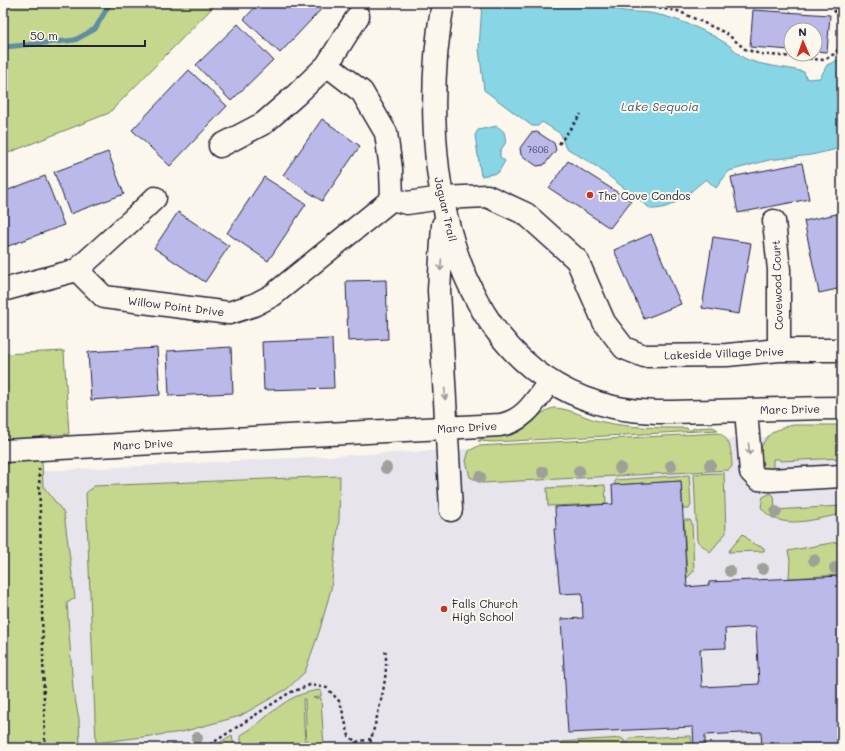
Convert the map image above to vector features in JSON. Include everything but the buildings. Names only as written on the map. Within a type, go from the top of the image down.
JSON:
[{"type":"street","name":"Jaguar Trail","points":[[443,3],[434,76],[434,113],[437,175],[454,246],[470,287],[497,332],[515,353],[550,381]]},
{"type":"street","points":[[220,146],[264,123],[327,65],[358,16]]},
{"type":"street","points":[[327,65],[362,92],[386,133],[391,169],[392,199],[407,202],[443,205],[439,290],[451,510]]},
{"type":"street","name":"Lakeside Village Drive","points":[[443,205],[487,196],[526,214],[577,260],[604,322],[624,348],[644,356],[727,355],[779,350],[842,350]]},
{"type":"street","points":[[3,290],[77,270],[107,242],[128,226],[155,198]]},
{"type":"street","name":"Willow Point Drive","points":[[77,270],[104,297],[229,313],[254,305],[273,295],[392,199]]},
{"type":"street","name":"Covewood Court","points":[[774,221],[779,270],[779,350]]},
{"type":"street","name":"Marc Drive","points":[[3,451],[508,424],[530,410],[550,381],[571,393],[614,407],[665,412],[842,408]]},
{"type":"street","points":[[746,410],[751,472],[758,479],[770,480],[842,476]]},
{"type":"path","points":[[623,3],[678,11],[726,33],[745,49],[760,54],[824,60],[834,54],[842,45]]},
{"type":"path","points":[[834,10],[842,22]]},
{"type":"path","points":[[559,144],[581,114]]},
{"type":"path","points":[[38,449],[45,748]]},
{"type":"path","points":[[369,748],[378,715],[386,658],[385,648]]},
{"type":"path","points":[[206,748],[289,693],[310,685],[327,688],[340,702],[349,736],[356,742]]},
{"type":"path","points":[[352,748],[356,742],[371,739]]},
{"type":"shaded area","name":"Falls Church High School","points":[[842,434],[842,748],[51,748],[42,471],[701,437],[701,440]]},
{"type":"green space","points":[[3,3],[217,3],[109,113],[3,155]]},
{"type":"green space","points":[[64,351],[69,434],[41,436],[43,486],[64,513],[75,598],[67,603],[73,689],[79,719],[80,746],[77,748],[3,748],[3,354]]},
{"type":"green space","points":[[553,408],[560,408],[597,421],[634,427],[687,428],[688,430],[693,430],[693,428],[713,427],[718,430],[493,442],[478,441],[485,438],[510,435],[520,432],[542,413]]},
{"type":"green space","points":[[794,425],[842,425],[842,458],[780,461],[779,459],[773,459],[773,471],[769,475],[758,464],[761,448],[764,442],[767,437],[778,429]]},
{"type":"green space","points":[[719,433],[729,443],[732,466],[729,470],[482,483],[470,477],[466,461],[469,451],[478,446]]},
{"type":"green space","points":[[724,473],[726,533],[710,552],[697,541],[694,474]]},
{"type":"green space","points":[[689,475],[691,505],[689,509],[683,509],[681,481],[615,485],[615,480]]},
{"type":"green space","points":[[340,476],[339,520],[331,589],[320,629],[305,672],[287,689],[240,716],[182,732],[96,743],[86,493],[94,486]]},
{"type":"green space","points":[[605,485],[606,504],[548,506],[547,488]]},
{"type":"green space","points":[[771,493],[774,496],[775,510],[842,506],[842,514],[799,522],[777,520],[768,515],[761,507],[763,497]]},
{"type":"green space","points":[[684,520],[690,520],[692,523],[694,571],[687,578]]},
{"type":"green space","points":[[743,534],[752,543],[764,548],[764,551],[728,552]]},
{"type":"green space","points":[[842,541],[842,575],[789,578],[790,560],[788,551]]},
{"type":"green space","points":[[321,690],[321,696],[313,698],[321,698],[324,748],[307,748],[305,699],[303,699],[305,748],[241,748],[241,735],[286,702],[296,696]]},
{"type":"green space","points":[[232,735],[234,748],[211,748]]},
{"type":"green space","points":[[691,736],[692,748],[628,748],[628,741],[630,738]]},
{"type":"green space","points":[[621,738],[625,741],[625,748],[561,748],[561,742]]},
{"type":"water","name":"Lake Sequoia","points":[[482,3],[605,3],[611,7],[623,11],[665,16],[685,23],[713,36],[730,46],[750,61],[804,72],[807,79],[820,78],[827,65],[842,58],[842,148],[811,155],[769,160],[729,171],[716,188],[706,179],[681,199],[667,207],[651,209],[597,167],[565,147],[561,134],[542,122],[538,126],[532,126],[484,90],[479,49]]},
{"type":"water","points":[[497,126],[504,132],[506,142],[500,151],[500,157],[505,161],[498,173],[481,176],[475,135],[478,130]]},
{"type":"waterway","points":[[3,53],[5,47],[75,40],[95,29],[110,3]]},
{"type":"place","name":"The Cove Condos","points":[[590,195]]},
{"type":"place","name":"Falls Church High School","points":[[444,609]]}]
